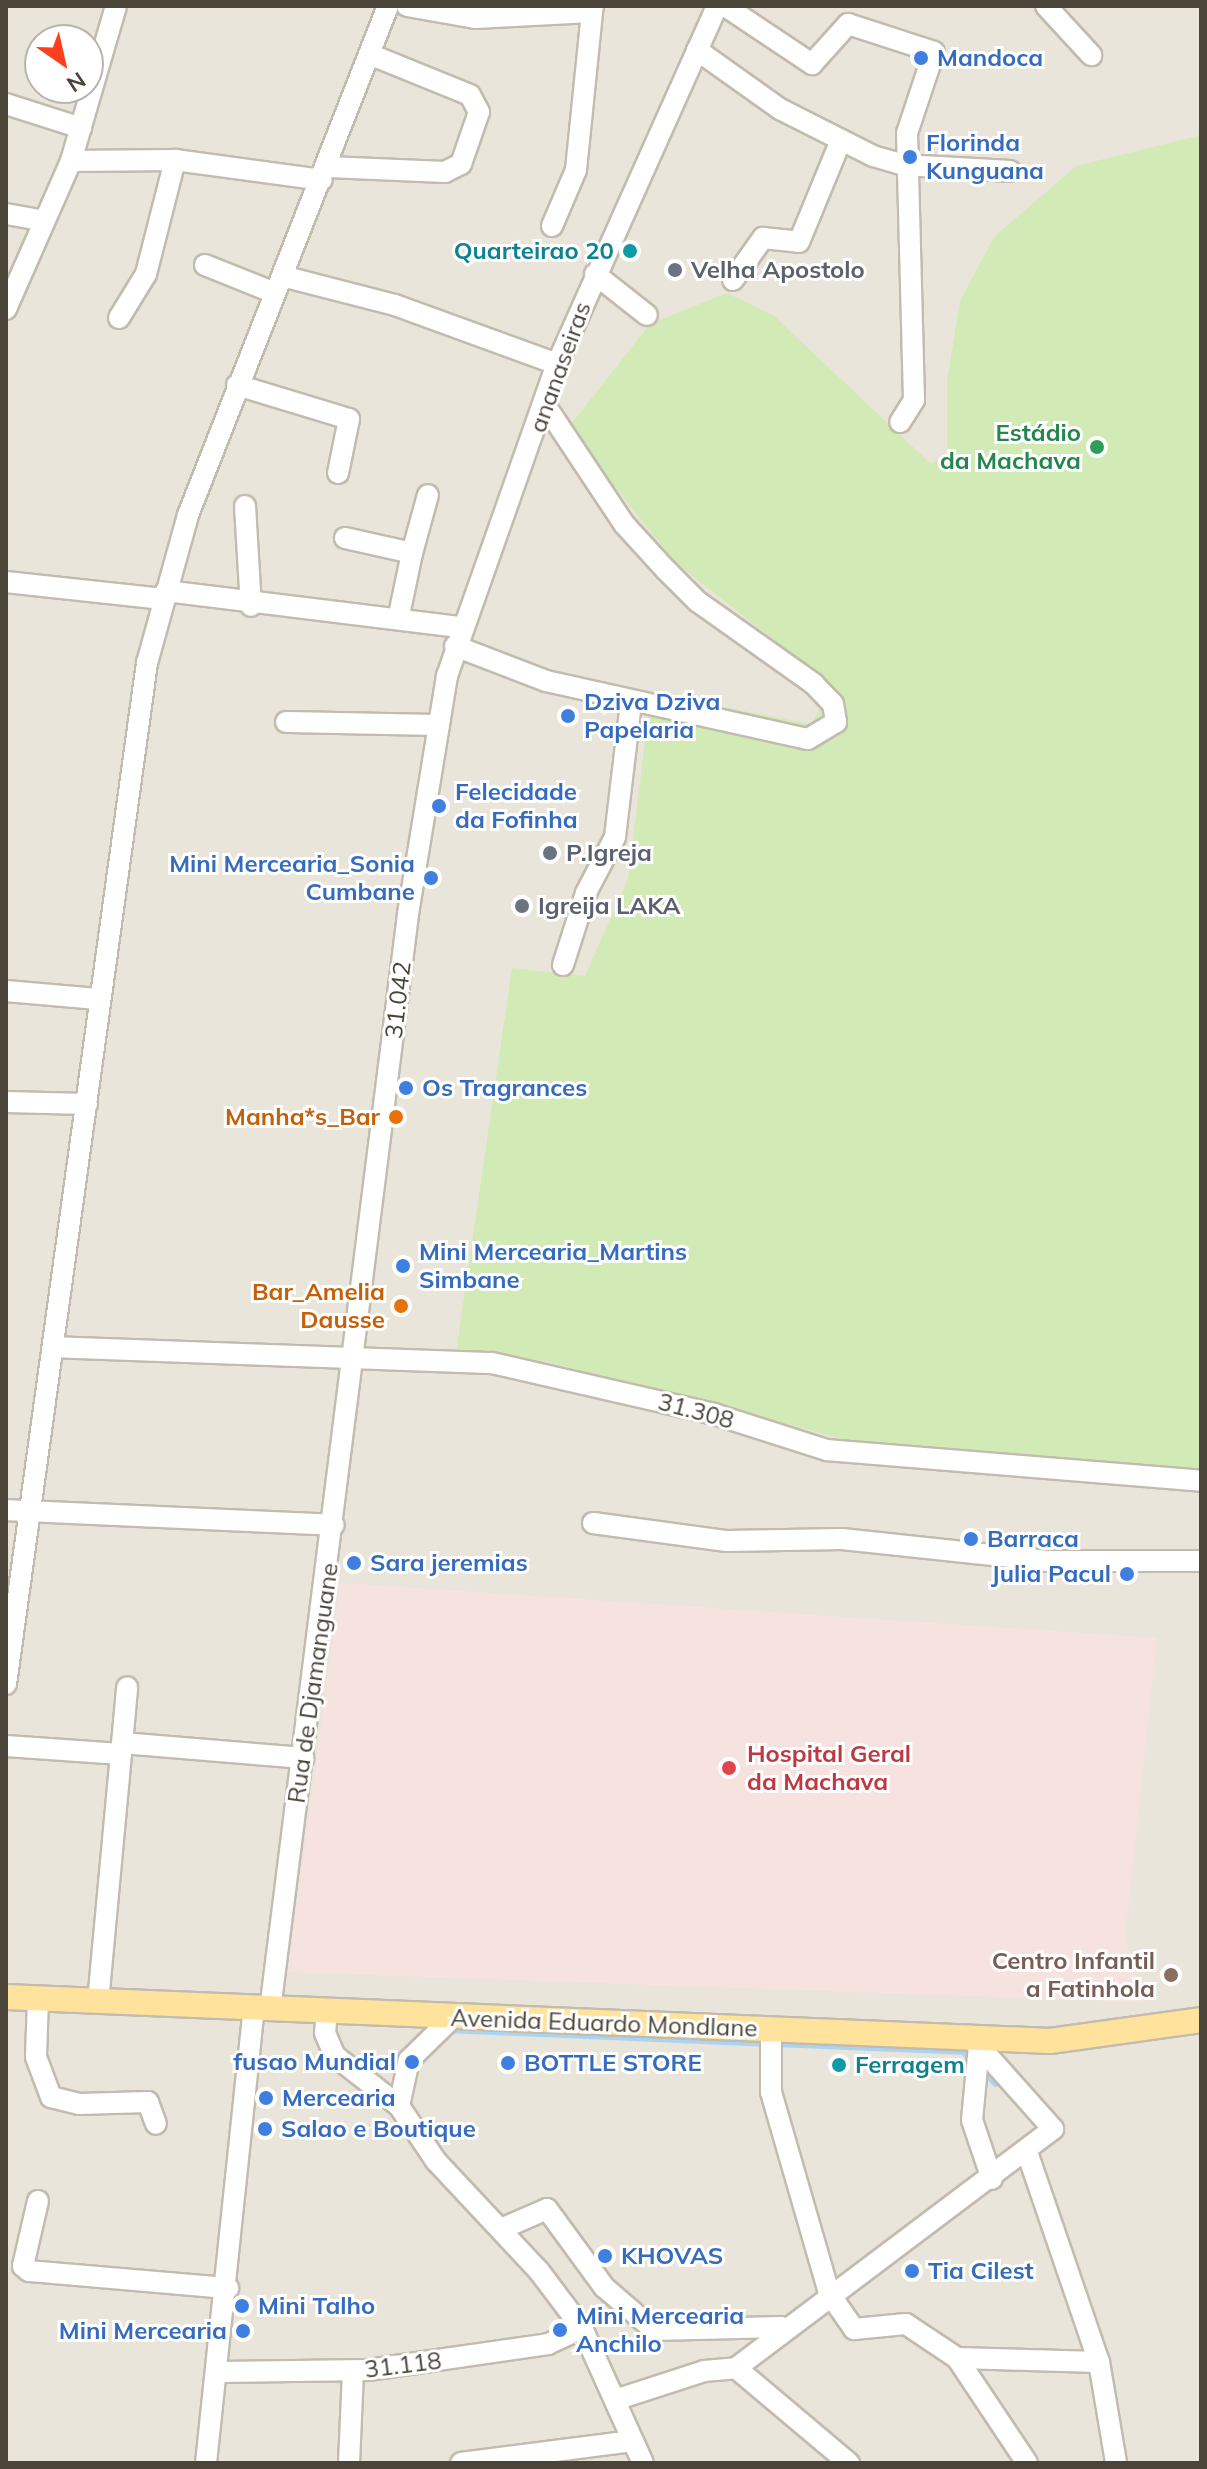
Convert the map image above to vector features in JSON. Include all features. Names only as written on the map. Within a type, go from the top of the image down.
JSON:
[{"type":"main road","name":"Avenida Eduardo Mondlane","points":[[6,1997],[975,2041],[1117,2036],[1201,2020]]},
{"type":"street","points":[[6,1684],[9,1640],[30,1515],[87,1104],[98,999],[147,663],[164,595],[237,385],[325,174],[388,6]]},
{"type":"street","points":[[407,6],[475,18],[592,9],[576,170],[552,226]]},
{"type":"street","name":"ananaseiras","points":[[457,636],[545,405],[557,364],[717,6]]},
{"type":"street","points":[[725,6],[812,64],[850,15],[934,52],[916,98],[904,165],[914,400],[900,422]]},
{"type":"street","points":[[1046,6],[1091,55]]},
{"type":"street","points":[[6,309],[71,161],[118,8]]},
{"type":"street","points":[[697,50],[780,109],[841,140],[904,165],[1010,171]]},
{"type":"street","points":[[71,161],[175,160],[325,174],[445,172],[461,164],[479,112],[470,95],[369,54]]},
{"type":"street","points":[[6,104],[81,128]]},
{"type":"street","points":[[733,280],[763,238],[799,242],[841,140]]},
{"type":"street","points":[[119,318],[146,274],[175,160]]},
{"type":"street","points":[[6,214],[44,221]]},
{"type":"street","points":[[205,265],[279,284],[395,305],[557,364]]},
{"type":"street","points":[[595,274],[647,315]]},
{"type":"street","points":[[237,385],[349,419],[338,473]]},
{"type":"street","points":[[6,582],[164,595],[251,606],[399,615],[631,703],[808,739],[836,722],[833,704],[814,684],[698,602],[666,570],[598,488],[545,405]]},
{"type":"street","points":[[399,615],[428,495]]},
{"type":"street","points":[[245,506],[251,606]]},
{"type":"street","points":[[345,538],[412,553]]},
{"type":"street","name":"31.042","points":[[356,1357],[408,914],[457,636]]},
{"type":"street","points":[[563,965],[586,893],[615,837],[631,703]]},
{"type":"street","points":[[286,722],[439,725]]},
{"type":"street","points":[[6,991],[98,999]]},
{"type":"street","points":[[6,1102],[87,1104]]},
{"type":"street","name":"31.308","points":[[53,1347],[356,1357],[535,1369],[827,1450],[1035,1471],[1201,1481]]},
{"type":"street","name":"Rua de Djamanguane","points":[[206,2463],[262,2009],[303,1758],[356,1357]]},
{"type":"street","points":[[6,1510],[30,1515],[334,1525]]},
{"type":"street","points":[[593,1523],[727,1541],[842,1539],[1047,1561],[1201,1561]]},
{"type":"street","points":[[98,2002],[127,1687]]},
{"type":"street","points":[[6,1746],[303,1758]]},
{"type":"street","points":[[38,1999],[36,2057],[51,2097],[79,2104],[148,2102],[156,2124]]},
{"type":"street","points":[[327,2010],[325,2033],[335,2056],[399,2106],[436,2161],[501,2229],[582,2328],[618,2399],[624,2449]]},
{"type":"street","points":[[399,2106],[409,2060],[453,2017]]},
{"type":"street","points":[[771,2030],[771,2092],[829,2293],[854,2329],[906,2324],[957,2358],[1027,2463]]},
{"type":"street","points":[[618,2399],[704,2371],[736,2368],[782,2327],[992,2179],[1053,2129],[975,2041]]},
{"type":"street","points":[[975,2041],[972,2120],[992,2179]]},
{"type":"street","points":[[1027,2152],[1099,2362],[1116,2463]]},
{"type":"street","points":[[38,2201],[23,2266],[29,2271],[228,2288]]},
{"type":"street","points":[[501,2229],[547,2209],[604,2287],[654,2330],[782,2327]]},
{"type":"street","name":"31.118","points":[[219,2372],[353,2372],[548,2344],[582,2328]]},
{"type":"street","points":[[957,2358],[1099,2362]]},
{"type":"street","points":[[736,2368],[849,2463]]},
{"type":"street","points":[[349,2463],[353,2372]]},
{"type":"street","points":[[461,2463],[624,2449],[643,2463]]},
{"type":"shaded area","points":[[6,6],[1201,6],[1201,2463],[6,2463]]},
{"type":"shaded area","name":"Hospital Geral da Machava","points":[[340,1583],[1157,1638],[1125,1938],[1143,2002],[288,1972]]},
{"type":"green space","points":[[1201,135],[1201,1485],[1185,1471],[843,1439],[548,1362],[456,1353],[512,968],[585,976],[628,879],[651,693],[811,724],[832,686],[675,562],[568,428],[650,324],[727,293],[773,315],[931,464],[947,454],[947,381],[960,301],[994,237],[1076,166]]},
{"type":"waterway","points":[[448,2030],[766,2044]]},
{"type":"waterway","points":[[776,2044],[963,2052],[970,2059]]},
{"type":"waterway","points":[[983,2072],[995,2084]]},
{"type":"place","name":"Mandoca","points":[[921,58]]},
{"type":"place","name":"Florinda Kunguana","points":[[910,157]]},
{"type":"place","name":"Quarteirao 20","points":[[630,251]]},
{"type":"place","name":"Velha Apostolo","points":[[675,270]]},
{"type":"place","name":"Estádio da Machava","points":[[1097,447]]},
{"type":"place","name":"Dziva Dziva Papelaria","points":[[568,716]]},
{"type":"place","name":"Felecidade da Fofinha","points":[[439,806]]},
{"type":"place","name":"P.Igreja","points":[[550,853]]},
{"type":"place","name":"Mini Mercearia_Sonia Cumbane","points":[[431,878]]},
{"type":"place","name":"Igreija LAKA","points":[[522,906]]},
{"type":"place","name":"Os Tragrances","points":[[406,1088]]},
{"type":"place","name":"Manha*s_Bar","points":[[396,1117]]},
{"type":"place","name":"Mini Mercearia_Martins Simbane","points":[[403,1266]]},
{"type":"place","name":"Bar_Amelia Dausse","points":[[401,1306]]},
{"type":"place","name":"Barraca","points":[[971,1539]]},
{"type":"place","name":"Sara jeremias","points":[[354,1563]]},
{"type":"place","name":"Julia Pacul","points":[[1127,1574]]},
{"type":"place","name":"Hospital Geral da Machava","points":[[729,1768]]},
{"type":"place","name":"Centro Infantil a Fatinhola","points":[[1171,1975]]},
{"type":"place","name":"fusao Mundial","points":[[412,2062]]},
{"type":"place","name":"BOTTLE STORE","points":[[508,2063]]},
{"type":"place","name":"Ferragem","points":[[839,2065]]},
{"type":"place","name":"Mercearia","points":[[266,2098]]},
{"type":"place","name":"Salao e Boutique","points":[[265,2129]]},
{"type":"place","name":"KHOVAS","points":[[605,2256]]},
{"type":"place","name":"Tia Cilest","points":[[912,2271]]},
{"type":"place","name":"Mini Talho","points":[[242,2306]]},
{"type":"place","name":"Mini Mercearia Anchilo","points":[[560,2330]]},
{"type":"place","name":"Mini Mercearia","points":[[243,2331]]}]
